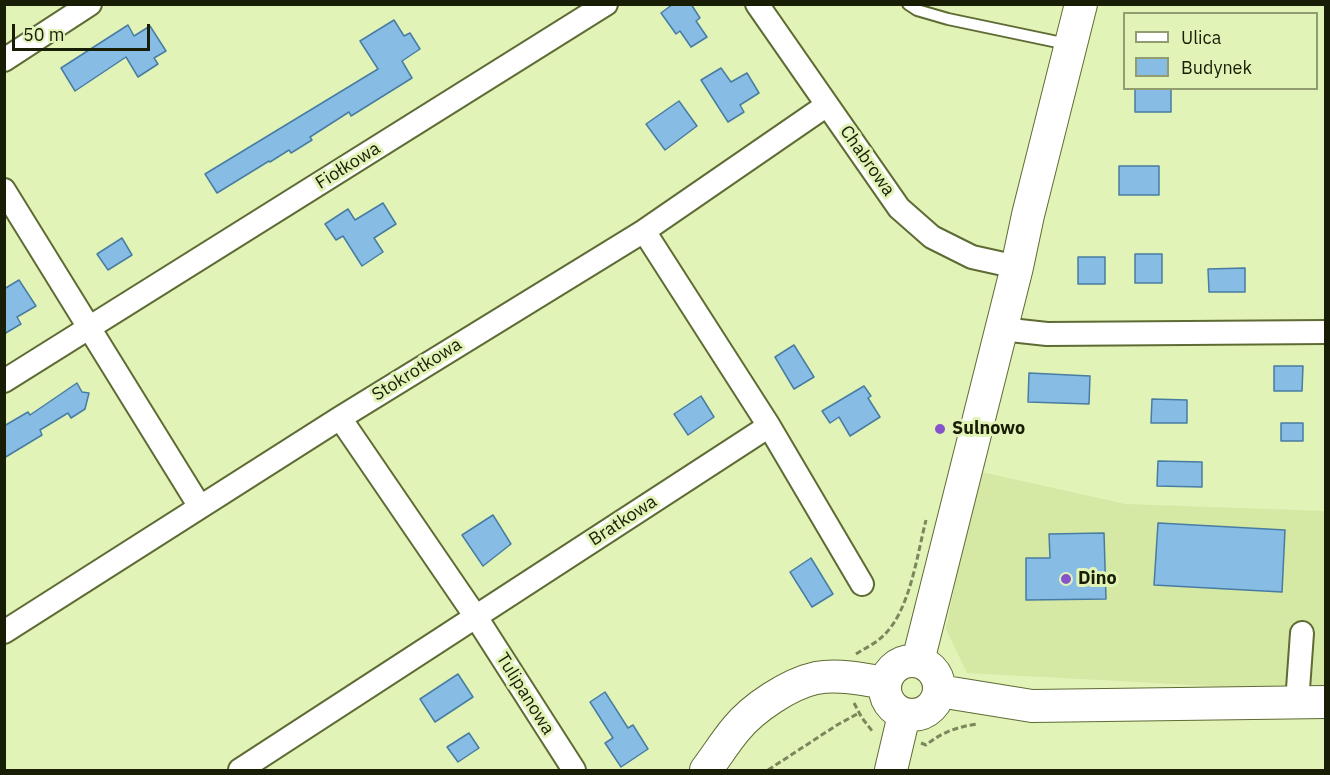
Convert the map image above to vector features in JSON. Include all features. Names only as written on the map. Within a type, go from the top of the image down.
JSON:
[{"type":"main road","points":[[918,662],[1081,4]]},
{"type":"main road","points":[[918,662],[932,669],[936,676],[939,691],[937,700],[923,714],[904,715],[891,706],[884,692],[884,683],[887,675],[900,663],[918,662]]},
{"type":"main road","points":[[706,771],[737,728],[759,707],[785,690],[816,678],[854,677],[884,683]]},
{"type":"main road","points":[[939,691],[1032,706],[1311,702]]},
{"type":"main road","points":[[891,771],[904,715]]},
{"type":"street","points":[[4,60],[90,4]]},
{"type":"street","name":"Fiołkowa","points":[[4,381],[606,4]]},
{"type":"street","name":"Chabrowa","points":[[757,4],[899,208],[932,237],[972,257],[1017,267]]},
{"type":"street","name":"Stokrotkowa","points":[[4,632],[340,418],[644,231],[827,105]]},
{"type":"street","points":[[4,190],[200,507]]},
{"type":"street","points":[[644,231],[769,426],[862,584]]},
{"type":"street","points":[[1001,329],[1047,334],[1326,332]]},
{"type":"street","points":[[340,418],[476,616]]},
{"type":"street","name":"Bratkowa","points":[[240,771],[769,426]]},
{"type":"street","name":"Tulipanowa","points":[[476,616],[574,771]]},
{"type":"street","points":[[1302,633],[1311,702]]},
{"type":"lane","points":[[909,4],[917,10],[948,19],[1071,45]]},
{"type":"path","points":[[856,659],[856,653],[870,647],[884,635],[903,608],[927,517]]},
{"type":"path","points":[[853,699],[859,713],[873,732]]},
{"type":"path","points":[[768,771],[859,713]]},
{"type":"shaded area","points":[[977,471],[1125,504],[1325,511],[1325,692],[967,673],[946,629]]},
{"type":"building","points":[[673,4],[691,4],[700,18],[696,21],[707,37],[691,47],[680,31],[676,34],[661,13]]},
{"type":"building","points":[[394,20],[404,36],[410,33],[420,49],[402,61],[412,78],[351,116],[349,112],[310,137],[312,140],[291,153],[289,150],[217,193],[205,174],[378,69],[360,41]]},
{"type":"building","points":[[128,25],[134,36],[150,26],[166,51],[154,58],[158,64],[138,77],[126,57],[75,91],[61,68]]},
{"type":"building","points":[[721,68],[731,82],[747,73],[759,93],[740,105],[744,112],[728,122],[701,80]]},
{"type":"building","points":[[1135,90],[1171,90],[1171,112],[1135,112]]},
{"type":"building","points":[[679,101],[697,126],[665,150],[646,124]]},
{"type":"building","points":[[1119,166],[1159,166],[1159,195],[1119,195]]},
{"type":"building","points":[[383,203],[396,224],[374,238],[383,252],[362,266],[343,236],[336,240],[325,224],[348,209],[355,220]]},
{"type":"building","points":[[122,238],[132,255],[108,270],[97,254]]},
{"type":"building","points":[[1135,254],[1162,254],[1162,283],[1135,283]]},
{"type":"building","points":[[1078,257],[1105,257],[1105,284],[1078,284]]},
{"type":"building","points":[[1245,268],[1245,292],[1209,292],[1208,269]]},
{"type":"building","points":[[19,280],[36,306],[17,317],[21,324],[4,334],[4,289]]},
{"type":"building","points":[[794,345],[814,377],[794,389],[775,357]]},
{"type":"building","points":[[1274,366],[1303,366],[1302,391],[1274,391]]},
{"type":"building","points":[[1029,373],[1090,376],[1089,404],[1028,402]]},
{"type":"building","points":[[77,383],[82,392],[89,393],[85,409],[71,418],[68,413],[40,430],[42,435],[4,458],[4,426],[28,412],[30,415]]},
{"type":"building","points":[[864,386],[871,396],[868,398],[880,417],[850,436],[839,417],[830,423],[822,411]]},
{"type":"building","points":[[701,396],[714,417],[688,435],[674,414]]},
{"type":"building","points":[[1152,399],[1187,400],[1187,423],[1151,423]]},
{"type":"building","points":[[1281,423],[1303,423],[1303,441],[1281,441]]},
{"type":"building","points":[[1158,461],[1202,462],[1202,487],[1157,486]]},
{"type":"building","points":[[493,515],[511,544],[483,566],[462,535]]},
{"type":"building","name":"Dino","points":[[1158,523],[1285,530],[1282,592],[1154,585]]},
{"type":"building","name":"Dino","points":[[1104,533],[1106,599],[1026,600],[1026,558],[1050,558],[1049,534]]},
{"type":"building","points":[[811,558],[833,594],[812,607],[790,572]]},
{"type":"building","points":[[458,674],[473,697],[435,722],[420,699]]},
{"type":"building","points":[[605,692],[628,728],[633,725],[648,749],[621,767],[605,743],[613,738],[590,702]]},
{"type":"building","points":[[469,733],[479,748],[458,762],[447,747]]},
{"type":"place","name":"Sulnowo","points":[[940,429]]},
{"type":"place","name":"Dino","points":[[1066,579]]}]
